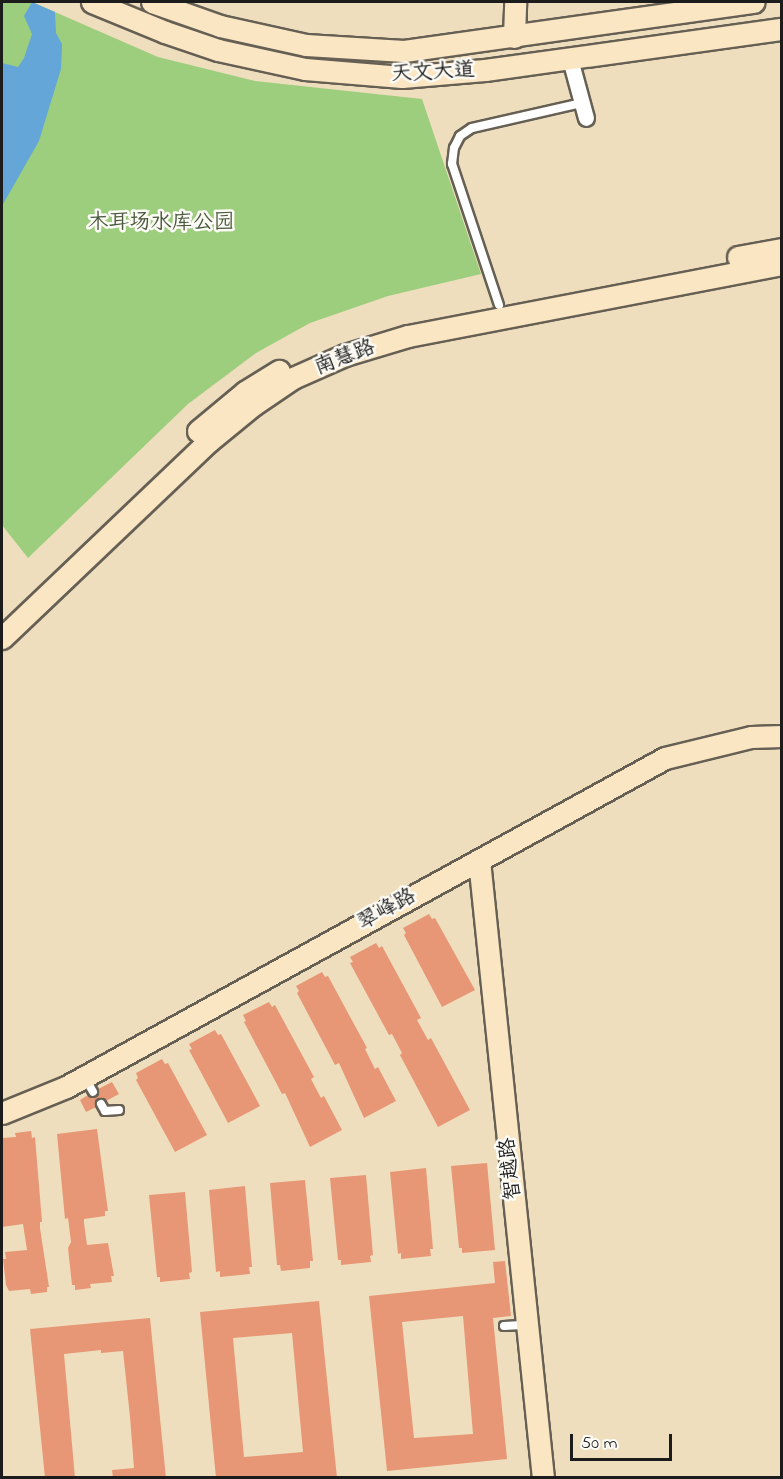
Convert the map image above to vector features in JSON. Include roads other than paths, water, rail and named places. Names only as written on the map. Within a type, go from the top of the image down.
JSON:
[{"type":"main road","name":"天文大道","points":[[92,2],[165,32],[218,50],[306,69],[402,77],[570,59],[782,29]]},
{"type":"main road","name":"天文大道","points":[[152,2],[220,26],[306,45],[404,51],[754,2]]},
{"type":"main road","points":[[514,36],[515,2]]},
{"type":"main road","name":"南慧路","points":[[2,618],[198,431],[245,392],[286,367],[340,342],[406,322],[782,249]]},
{"type":"main road","name":"南慧路","points":[[2,638],[208,442],[253,405],[293,378],[345,356],[408,336],[782,264]]},
{"type":"main road","name":"翠峰路","points":[[2,1113],[88,1085],[479,860],[665,758],[751,737],[782,736]]},
{"type":"main road","name":"智越路","points":[[479,860],[543,1478]]},
{"type":"street","points":[[570,59],[586,118]]},
{"type":"lane","points":[[499,304],[452,164],[454,148],[460,136],[472,128],[582,103]]},
{"type":"lane","points":[[101,1104],[105,1111],[119,1110]]},
{"type":"lane","points":[[504,1326],[527,1325]]},
{"type":"water","points":[[32,2],[55,12],[56,33],[62,44],[61,69],[39,141],[2,206],[2,63],[18,67],[24,58],[32,34],[24,16]]},
{"type":"park label","name":"木耳场水库公园","points":[[161,223]]}]
